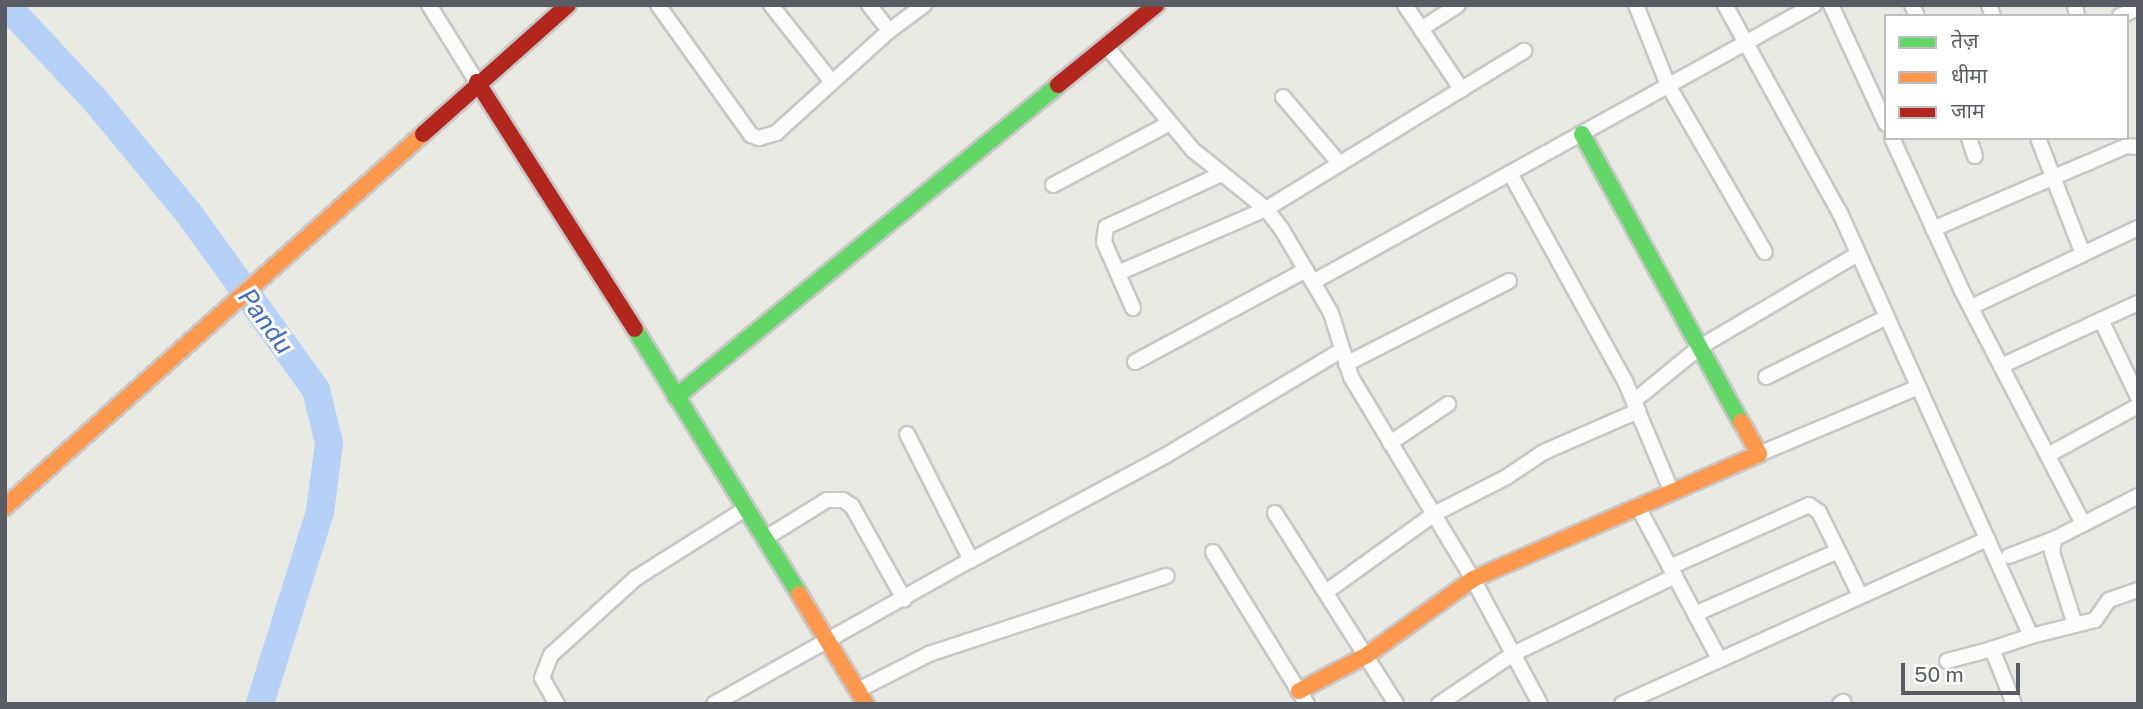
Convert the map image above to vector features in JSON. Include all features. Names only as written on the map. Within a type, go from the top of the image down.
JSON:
[{"type":"street","points":[[429,5],[862,697],[917,658],[1166,576]]},
{"type":"street","points":[[5,507],[477,82],[568,5]]},
{"type":"street","points":[[658,5],[751,135],[759,138],[776,133],[889,31],[924,5]]},
{"type":"street","points":[[771,5],[832,82]]},
{"type":"street","points":[[869,5],[889,31]]},
{"type":"street","points":[[676,397],[1156,5]]},
{"type":"street","points":[[1405,5],[1462,90]]},
{"type":"street","points":[[1421,29],[1458,5]]},
{"type":"street","points":[[1636,5],[1668,85],[1765,252]]},
{"type":"street","points":[[1725,5],[1858,254],[2031,636]]},
{"type":"street","points":[[1135,362],[1510,173],[1814,5]]},
{"type":"street","points":[[1831,5],[1884,120]]},
{"type":"street","points":[[1106,46],[1170,123],[1222,174],[1266,209],[1310,276],[1335,322],[1344,357],[1390,443],[1473,579],[1540,704]]},
{"type":"street","points":[[1118,273],[1266,209],[1524,51]]},
{"type":"street","points":[[1283,97],[1340,164]]},
{"type":"street","points":[[1053,185],[1170,123]]},
{"type":"street","points":[[1582,134],[1759,454]]},
{"type":"street","points":[[1893,140],[1970,307],[2083,523]]},
{"type":"street","points":[[1970,140],[1975,156]]},
{"type":"street","points":[[2039,140],[2083,254]]},
{"type":"street","points":[[1934,229],[2127,146],[2138,147]]},
{"type":"street","points":[[1510,173],[1638,411]]},
{"type":"street","points":[[1133,308],[1104,242],[1106,227],[1112,221],[1222,174]]},
{"type":"street","points":[[1970,307],[2138,228]]},
{"type":"street","points":[[1672,492],[1634,401],[1700,347],[1858,254]]},
{"type":"street","points":[[717,703],[1344,357],[1509,281]]},
{"type":"street","points":[[2001,366],[2138,303]]},
{"type":"street","points":[[1766,377],[1887,317]]},
{"type":"street","points":[[2101,320],[2138,397]]},
{"type":"street","points":[[1213,552],[1303,697],[1473,579],[1918,387]]},
{"type":"street","points":[[1390,443],[1448,404]]},
{"type":"street","points":[[2048,455],[2138,406]]},
{"type":"street","points":[[1326,592],[1434,514],[1506,478],[1544,452],[1638,411]]},
{"type":"street","points":[[907,434],[971,561]]},
{"type":"street","points":[[2009,556],[2054,539],[2138,496]]},
{"type":"street","points":[[764,539],[827,500],[843,500],[852,506],[904,599]]},
{"type":"street","points":[[1438,704],[1513,654],[1809,505],[1819,512],[1860,596]]},
{"type":"street","points":[[1638,507],[1718,659]]},
{"type":"street","points":[[557,704],[542,678],[551,655],[636,578],[745,509]]},
{"type":"street","points":[[1275,513],[1367,654],[1396,704]]},
{"type":"street","points":[[1622,704],[1986,539]]},
{"type":"street","points":[[2054,539],[2052,552],[2075,625]]},
{"type":"street","points":[[1695,614],[1838,551]]},
{"type":"street","points":[[1947,661],[2095,620],[2109,600],[2138,590]]},
{"type":"street","points":[[1992,649],[2014,704]]},
{"type":"waterway","name":"Pandu","points":[[6,5],[95,100],[190,215],[316,390],[329,443],[320,512],[260,704]]},
{"type":"traffic: fast","points":[[676,397],[1058,85]]},
{"type":"traffic: fast","points":[[1582,134],[1741,422]]},
{"type":"traffic: fast","points":[[635,329],[799,594]]},
{"type":"traffic: slow","points":[[5,507],[423,134]]},
{"type":"traffic: slow","points":[[1299,691],[1367,655],[1473,579],[1759,454],[1741,422]]},
{"type":"traffic: slow","points":[[799,594],[866,704]]},
{"type":"traffic: jam","points":[[423,134],[568,5]]},
{"type":"traffic: jam","points":[[1058,85],[1156,5]]},
{"type":"traffic: jam","points":[[477,82],[635,329]]}]
